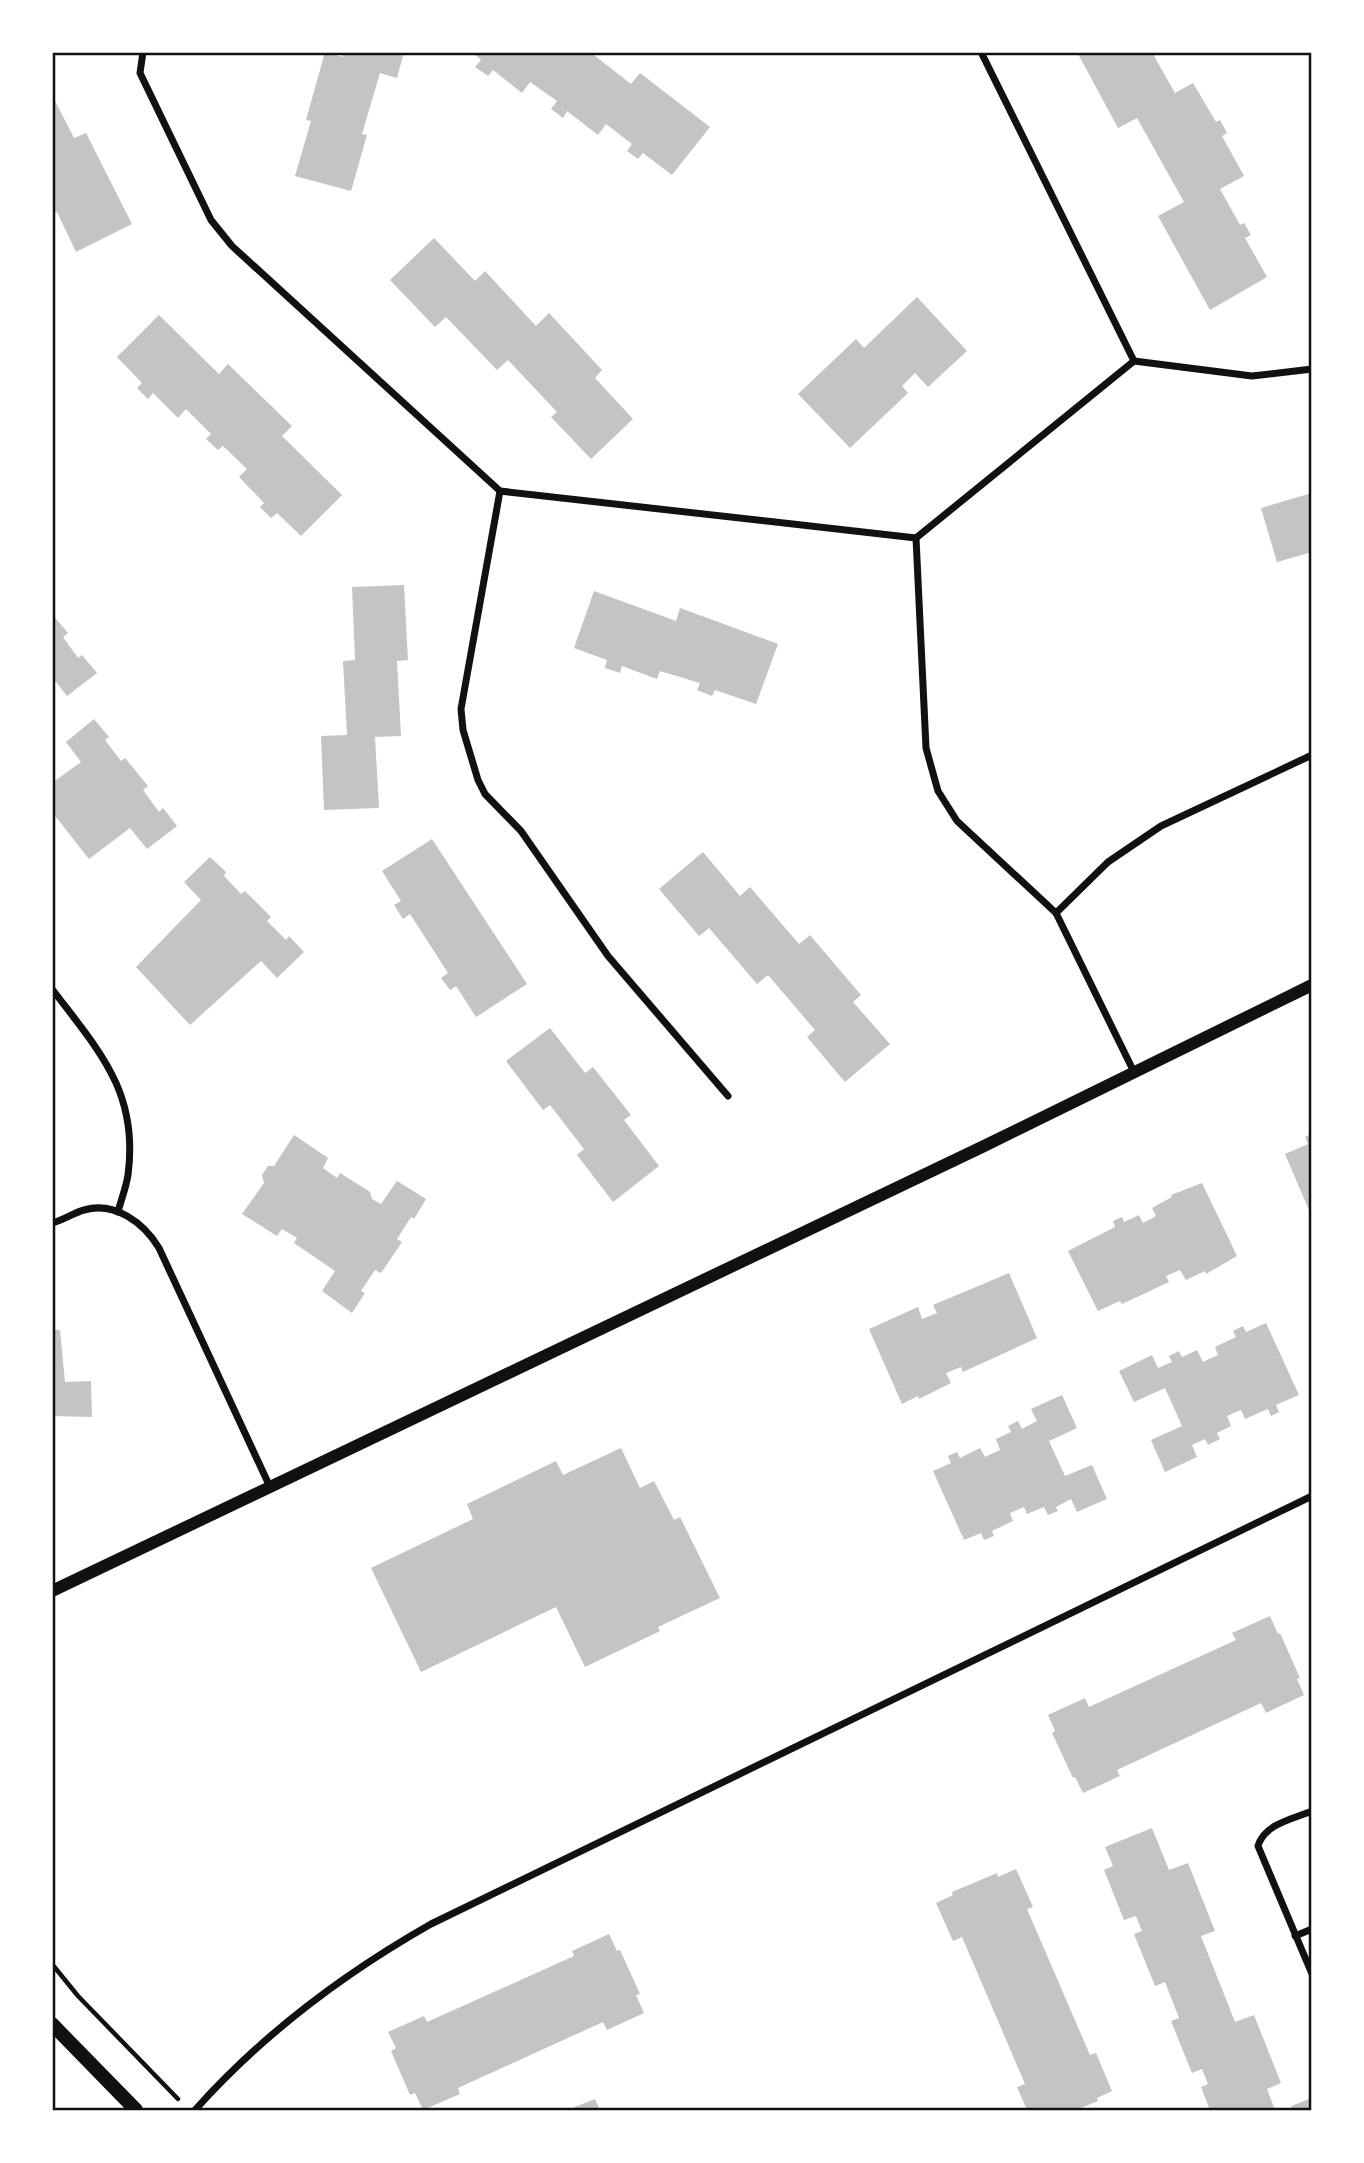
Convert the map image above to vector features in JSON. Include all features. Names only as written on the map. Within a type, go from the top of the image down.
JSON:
[{"type":"main road","points":[[52,2024],[136,2110]]},
{"type":"street","points":[[144,52],[140,74],[205,208],[219,231],[232,246],[500,491],[916,538],[1134,361],[1252,376],[1311,369]]},
{"type":"street","points":[[981,52],[1134,361]]},
{"type":"street","points":[[500,491],[461,709],[463,730],[480,785],[521,831],[608,957],[728,1096]]},
{"type":"street","points":[[916,538],[926,748],[935,783],[957,821],[1056,914],[1133,1072]]},
{"type":"street","points":[[1056,914],[1093,876],[1140,839],[1161,826],[1311,755]]},
{"type":"street","points":[[52,1591],[957,1159],[1311,985]]},
{"type":"street","points":[[52,989],[112,1072],[124,1102],[130,1147],[128,1178],[118,1212]]},
{"type":"street","points":[[52,1223],[84,1210],[102,1208],[118,1212],[142,1226],[159,1248],[270,1487]]},
{"type":"street","points":[[195,2110],[262,2043],[300,2011],[381,1953],[431,1924],[1311,1496]]},
{"type":"street","points":[[1311,1811],[1268,1829],[1258,1846],[1311,1974]]},
{"type":"street","points":[[1295,1936],[1311,1929]]},
{"type":"path","points":[[52,1964],[78,1996],[180,2101]]},
{"type":"building","points":[[325,52],[343,57],[344,52],[404,52],[397,78],[380,73],[362,134],[367,135],[351,191],[295,176],[311,121],[306,120]]},
{"type":"building","points":[[472,52],[590,52],[631,84],[640,73],[710,127],[672,175],[643,153],[638,159],[627,151],[632,144],[606,124],[598,135],[567,111],[563,118],[551,109],[557,101],[530,82],[522,93],[493,70],[488,76],[475,67],[481,60]]},
{"type":"building","points":[[1077,52],[1160,52],[1154,56],[1175,93],[1193,83],[1216,122],[1220,120],[1227,133],[1222,136],[1244,176],[1220,189],[1240,225],[1244,223],[1251,235],[1245,238],[1267,277],[1210,310],[1158,216],[1184,202],[1137,118],[1118,128]]},
{"type":"building","points":[[52,95],[74,138],[86,133],[132,224],[76,252],[57,212],[52,214]]},
{"type":"building","points":[[434,238],[475,281],[485,271],[536,326],[549,313],[602,370],[595,378],[633,419],[591,459],[551,417],[557,412],[508,360],[497,370],[446,317],[435,327],[390,280]]},
{"type":"building","points":[[917,297],[967,351],[928,387],[915,373],[902,386],[908,393],[850,448],[798,394],[856,339],[864,348]]},
{"type":"building","points":[[159,315],[219,374],[228,364],[292,426],[282,436],[342,495],[301,536],[277,513],[271,518],[260,507],[264,503],[239,477],[247,469],[223,446],[218,450],[206,439],[211,434],[186,409],[178,418],[153,393],[148,399],[137,388],[142,383],[117,357]]},
{"type":"building","points":[[1312,493],[1312,552],[1277,562],[1261,508]]},
{"type":"building","points":[[404,585],[408,660],[397,661],[401,736],[375,737],[379,808],[324,810],[321,736],[347,735],[343,661],[355,660],[352,587]]},
{"type":"building","points":[[594,591],[676,621],[680,608],[778,644],[756,704],[715,690],[712,696],[697,690],[700,683],[660,671],[657,679],[622,666],[620,673],[605,668],[607,660],[574,648]]},
{"type":"building","points":[[52,614],[68,633],[63,637],[78,658],[82,655],[97,673],[67,696],[52,677]]},
{"type":"building","points":[[94,719],[109,737],[105,740],[121,761],[125,758],[148,786],[143,790],[159,812],[163,808],[177,826],[147,849],[130,828],[89,859],[52,812],[52,783],[81,762],[66,742]]},
{"type":"building","points":[[432,839],[527,984],[476,1017],[456,986],[450,990],[441,978],[448,973],[410,914],[403,919],[394,905],[401,901],[382,871]]},
{"type":"building","points":[[703,852],[740,896],[750,887],[799,944],[810,935],[861,995],[853,1002],[890,1044],[845,1082],[807,1037],[815,1030],[768,975],[757,984],[709,928],[699,936],[659,889]]},
{"type":"building","points":[[210,857],[226,872],[224,876],[241,894],[245,891],[271,917],[267,921],[286,940],[289,936],[304,952],[277,978],[261,961],[190,1025],[136,967],[201,900],[184,882]]},
{"type":"building","points":[[550,1028],[585,1073],[593,1067],[631,1115],[624,1120],[659,1166],[613,1202],[577,1155],[584,1149],[550,1105],[543,1110],[506,1061]]},
{"type":"building","points":[[1311,1134],[1311,1215],[1285,1154],[1308,1144],[1305,1137]]},
{"type":"building","points":[[294,1135],[328,1158],[323,1168],[337,1178],[340,1173],[370,1192],[372,1199],[381,1204],[397,1181],[426,1199],[397,1239],[402,1242],[381,1273],[375,1270],[361,1291],[365,1293],[352,1313],[322,1291],[335,1271],[294,1243],[297,1238],[282,1229],[277,1236],[242,1214],[264,1183],[262,1175],[268,1166],[274,1166]]},
{"type":"building","points":[[1202,1183],[1237,1256],[1206,1274],[1205,1271],[1186,1280],[1180,1270],[1166,1276],[1169,1282],[1122,1304],[1120,1301],[1098,1311],[1068,1251],[1115,1227],[1113,1221],[1122,1217],[1124,1222],[1139,1215],[1143,1223],[1156,1216],[1152,1208],[1172,1197],[1171,1195]]},
{"type":"building","points":[[1009,1273],[1037,1338],[963,1372],[961,1367],[946,1373],[951,1383],[919,1399],[918,1396],[902,1404],[869,1329],[918,1307],[922,1319],[937,1313],[933,1305]]},
{"type":"building","points":[[1266,1323],[1299,1395],[1276,1405],[1279,1412],[1271,1416],[1268,1409],[1245,1419],[1241,1410],[1227,1416],[1231,1426],[1217,1433],[1220,1439],[1208,1445],[1205,1439],[1192,1445],[1197,1457],[1165,1472],[1151,1440],[1182,1426],[1165,1388],[1134,1402],[1119,1371],[1152,1355],[1158,1368],[1172,1362],[1169,1356],[1179,1351],[1182,1357],[1197,1350],[1203,1362],[1218,1355],[1215,1347],[1236,1337],[1233,1331],[1243,1326],[1246,1332]]},
{"type":"building","points":[[52,1330],[60,1330],[65,1382],[91,1381],[92,1417],[52,1416]]},
{"type":"building","points":[[1062,1395],[1077,1428],[1049,1441],[1065,1476],[1092,1465],[1107,1499],[1077,1512],[1071,1499],[1056,1507],[1058,1511],[1048,1515],[1044,1507],[1027,1514],[1024,1507],[1010,1513],[1013,1521],[992,1531],[994,1536],[984,1540],[981,1533],[964,1540],[933,1471],[951,1463],[948,1456],[957,1452],[960,1458],[980,1448],[985,1457],[1000,1450],[996,1439],[1011,1432],[1008,1426],[1018,1421],[1022,1429],[1037,1421],[1031,1409]]},
{"type":"building","points":[[621,1448],[640,1488],[654,1481],[674,1520],[680,1517],[720,1598],[658,1627],[660,1631],[585,1667],[556,1607],[421,1672],[371,1568],[473,1519],[467,1504],[556,1461],[563,1475]]},
{"type":"building","points":[[1270,1616],[1300,1678],[1297,1679],[1304,1695],[1266,1713],[1261,1703],[1117,1770],[1120,1776],[1083,1793],[1052,1733],[1055,1731],[1048,1715],[1085,1698],[1089,1707],[1236,1640],[1232,1633]]},
{"type":"building","points":[[1152,1828],[1169,1870],[1188,1863],[1215,1931],[1201,1936],[1235,2022],[1254,2015],[1281,2083],[1267,2089],[1275,2110],[1210,2110],[1201,2087],[1208,2084],[1202,2069],[1192,2073],[1171,2021],[1179,2018],[1165,1982],[1155,1986],[1134,1934],[1142,1931],[1136,1916],[1124,1920],[1104,1870],[1113,1866],[1105,1847]]},
{"type":"building","points":[[1016,1869],[1033,1907],[1027,1909],[1090,2055],[1096,2053],[1112,2091],[1097,2098],[1098,2101],[1076,2110],[1027,2110],[1017,2087],[1025,2084],[962,1937],[953,1941],[936,1903],[953,1895],[952,1892],[997,1873],[998,1877]]},
{"type":"building","points":[[609,1934],[617,1951],[620,1950],[640,1994],[636,1995],[644,2013],[607,2030],[603,2022],[458,2088],[460,2094],[423,2110],[415,2093],[410,2095],[391,2051],[396,2048],[388,2032],[424,2016],[427,2022],[574,1956],[572,1951]]},
{"type":"building","points":[[1312,2098],[1312,2110],[1293,2110],[1291,2106]]},
{"type":"building","points":[[595,2099],[600,2110],[567,2110]]}]
